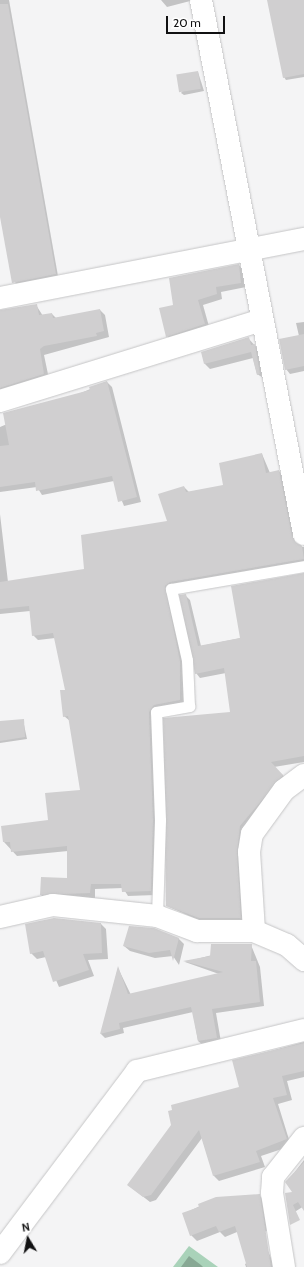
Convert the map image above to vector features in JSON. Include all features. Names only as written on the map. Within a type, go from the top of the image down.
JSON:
[{"type":"street","points":[[201,0],[262,320],[295,438],[304,534]]},
{"type":"street","points":[[0,298],[250,251],[304,239]]},
{"type":"street","points":[[0,402],[262,320]]},
{"type":"street","points":[[254,931],[249,859],[252,834],[284,790],[304,775]]},
{"type":"street","points":[[0,915],[53,905],[157,916],[197,931],[254,931],[287,945],[304,960]]},
{"type":"street","points":[[0,1253],[137,1071],[304,1030]]},
{"type":"street","points":[[284,1267],[272,1193],[273,1177],[304,1138]]},
{"type":"lane","points":[[157,916],[160,820],[156,712],[189,706],[187,660],[170,589],[304,566]]},
{"type":"green space","points":[[189,1246],[218,1267],[173,1267]]},
{"type":"building","points":[[267,0],[304,0],[304,74],[283,78]]},
{"type":"building","points":[[0,4],[8,4],[56,274],[12,283],[0,217]]},
{"type":"building","points":[[198,71],[201,89],[179,92],[176,74]]},
{"type":"building","points":[[239,264],[241,283],[216,287],[217,294],[198,300],[205,324],[166,337],[159,308],[173,305],[169,278]]},
{"type":"building","points":[[37,304],[39,315],[52,313],[53,318],[100,309],[104,331],[96,333],[97,336],[44,346],[40,349],[44,374],[0,388],[0,310]]},
{"type":"building","points":[[304,334],[304,366],[285,370],[279,339]]},
{"type":"building","points":[[249,337],[251,345],[255,344],[260,374],[257,375],[251,352],[204,364],[201,352]]},
{"type":"building","points":[[107,381],[137,497],[118,502],[112,476],[36,491],[35,482],[0,487],[0,446],[9,445],[3,413],[90,390],[89,387]]},
{"type":"building","points":[[262,453],[266,473],[279,470],[292,536],[302,546],[304,559],[170,582],[165,586],[180,661],[180,700],[154,705],[149,712],[153,820],[151,891],[122,892],[121,884],[91,884],[90,893],[40,895],[41,877],[67,878],[67,846],[11,852],[10,842],[3,842],[1,826],[48,820],[45,793],[80,790],[68,716],[63,717],[60,690],[65,690],[53,633],[32,636],[29,606],[0,609],[0,582],[84,569],[81,535],[167,521],[158,494],[184,486],[186,492],[223,485],[219,463]]},
{"type":"building","points":[[304,573],[304,756],[271,762],[283,775],[240,826],[237,853],[241,918],[199,918],[166,906],[163,718],[230,712],[224,668],[195,674],[179,595],[186,594],[198,646],[240,638],[231,586]]},
{"type":"building","points":[[24,719],[25,737],[0,741],[0,721]]},
{"type":"building","points":[[54,918],[101,923],[102,953],[83,954],[89,970],[53,982],[43,951],[30,954],[25,924]]},
{"type":"building","points":[[129,926],[154,928],[179,938],[173,961],[170,950],[149,953],[123,946]]},
{"type":"building","points":[[211,944],[252,944],[251,961],[256,961],[260,1002],[212,1009],[217,1038],[198,1041],[191,1007],[119,1023],[120,1029],[100,1034],[118,966],[128,994],[223,972],[183,961],[210,956]]},
{"type":"building","points":[[304,1043],[304,1071],[282,1076],[287,1095],[273,1098],[287,1139],[256,1151],[260,1162],[213,1176],[199,1130],[151,1195],[143,1197],[127,1185],[171,1125],[168,1111],[172,1110],[171,1105],[239,1087],[232,1060]]},
{"type":"building","points":[[304,1162],[304,1211],[298,1202],[293,1205],[300,1220],[290,1225],[285,1193],[292,1192],[285,1182]]},
{"type":"building","points":[[260,1194],[271,1267],[247,1267],[235,1226],[219,1232],[216,1226],[190,1236],[182,1213],[199,1207],[198,1204],[216,1197]]}]
